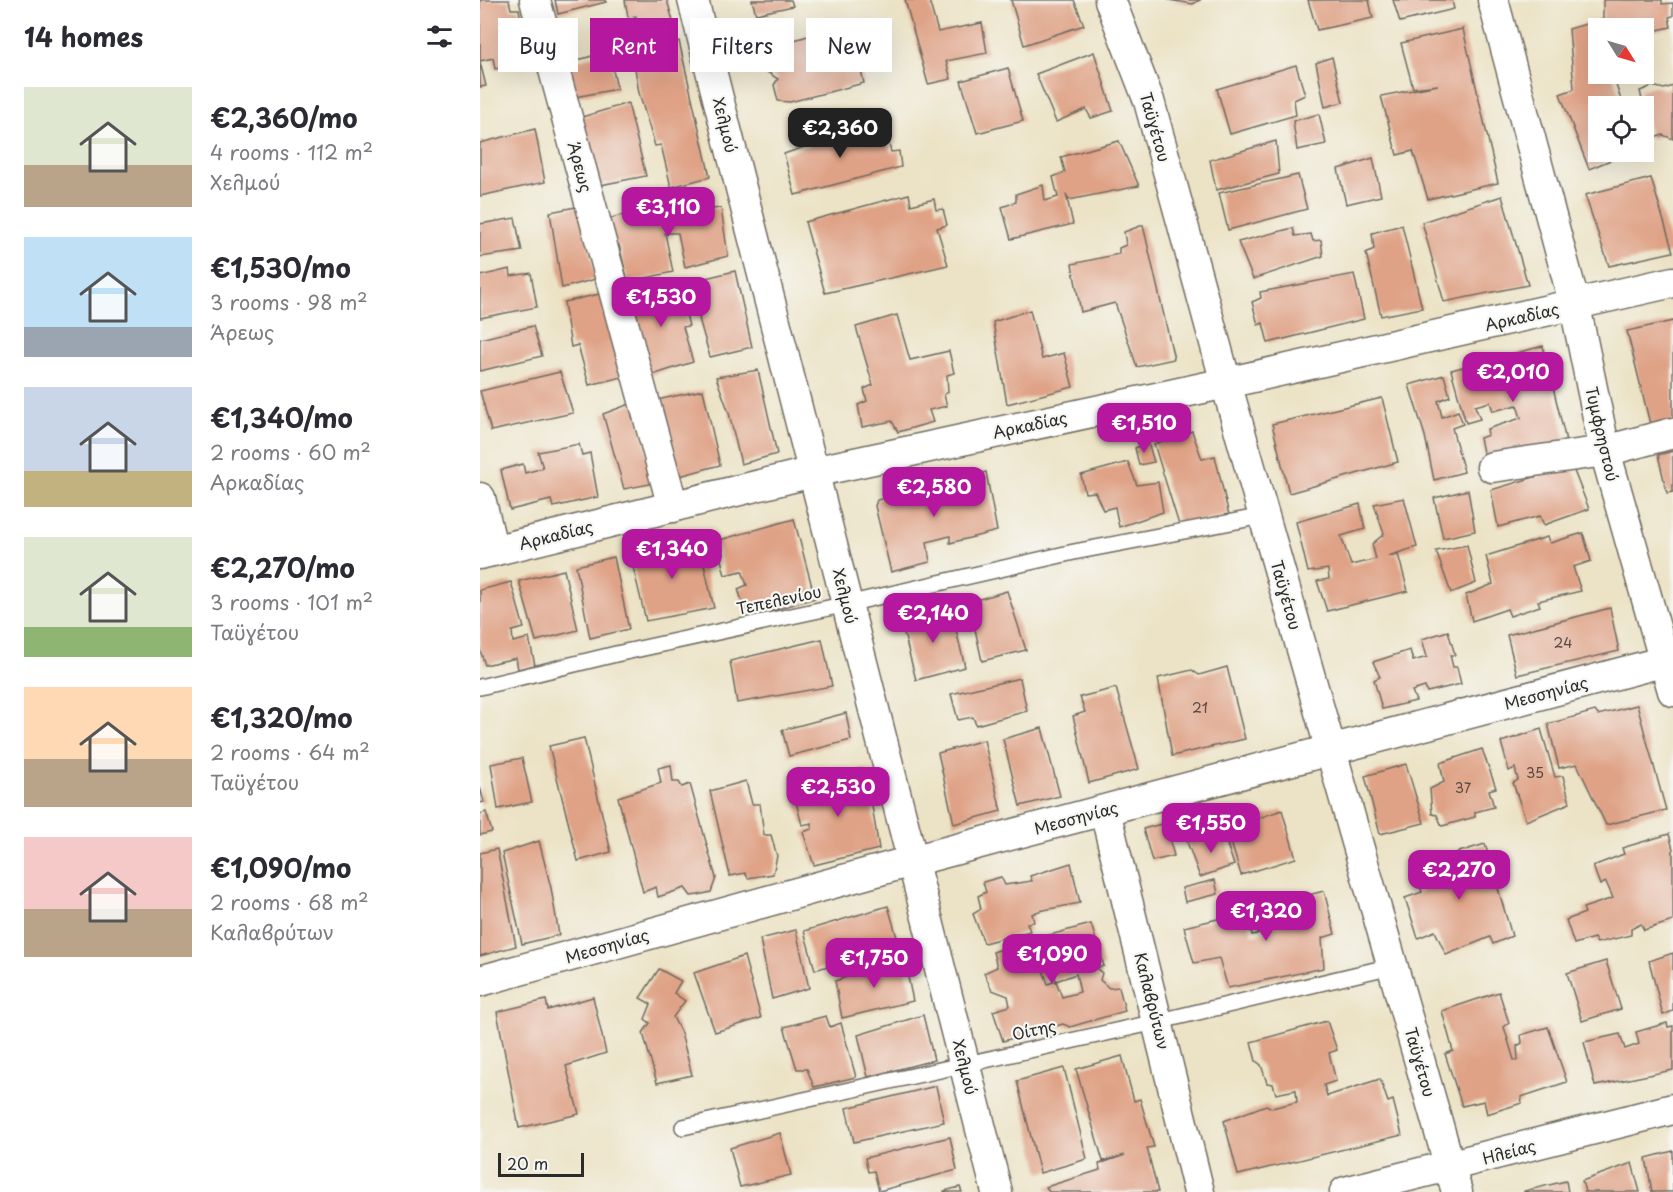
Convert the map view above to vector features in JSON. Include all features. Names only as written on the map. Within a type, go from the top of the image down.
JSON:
[{"type":"street","name":"Άρεως","points":[[535,0],[673,507]]},
{"type":"street","name":"Χελμού","points":[[693,0],[997,1192]]},
{"type":"street","name":"Ταϋγέτου","points":[[1110,0],[1149,101],[1263,516],[1453,1180]]},
{"type":"street","name":"Τυμφρηστού","points":[[1493,0],[1575,306],[1605,451],[1668,660],[1673,692]]},
{"type":"street","name":"Αρκαδίας","points":[[480,498],[486,552],[813,472],[1575,306],[1673,282]]},
{"type":"street","points":[[1492,468],[1605,451],[1673,434]]},
{"type":"street","name":"Μεσσηνίας","points":[[480,981],[912,861],[1668,660]]},
{"type":"street","name":"Καλαβρύτων","points":[[1105,811],[1199,1192]]},
{"type":"street","name":"Ηλείας","points":[[1345,1192],[1453,1180],[1673,1109]]},
{"type":"lane","name":"Τεπελενίου","points":[[480,687],[616,654],[1074,552],[1263,516]]},
{"type":"lane","name":"Οίτης","points":[[683,1127],[1156,1022],[1392,966]]},
{"type":"building","points":[[480,0],[509,0],[511,9],[519,9],[520,18],[498,18],[498,68],[495,69],[493,58],[480,61]]},
{"type":"building","points":[[555,0],[605,0],[606,2],[558,14]]},
{"type":"building","points":[[625,0],[667,0],[672,18],[637,18],[636,16],[628,17]]},
{"type":"building","points":[[752,0],[791,0],[793,6],[756,14]]},
{"type":"building","points":[[905,0],[929,0],[938,32],[982,23],[987,53],[946,61],[951,79],[928,84]]},
{"type":"building","points":[[1011,0],[1074,0],[1084,25],[1024,45]]},
{"type":"building","points":[[1168,0],[1200,0],[1193,4]]},
{"type":"building","points":[[1308,0],[1369,0],[1373,18],[1317,30]]},
{"type":"building","points":[[1393,0],[1452,0],[1454,9],[1400,22]]},
{"type":"building","points":[[1603,0],[1662,0],[1662,4],[1673,3],[1673,16],[1669,17],[1671,27],[1654,31],[1654,18],[1603,18]]},
{"type":"building","points":[[1588,23],[1588,84],[1616,84],[1620,96],[1588,96],[1588,162],[1606,162],[1589,169],[1560,94],[1574,89],[1569,29]]},
{"type":"building","points":[[1463,29],[1498,183],[1428,199],[1413,151],[1397,155],[1381,96],[1438,85],[1413,88],[1401,43]]},
{"type":"building","points":[[806,37],[806,72],[861,72],[864,83],[790,102],[778,101],[774,85],[778,79],[767,72],[794,72],[794,40]]},
{"type":"building","points":[[678,41],[710,177],[671,187],[661,145],[655,146],[639,93],[636,72],[678,72]]},
{"type":"building","points":[[1094,52],[1113,111],[1091,118],[1086,109],[1056,122],[1036,74]]},
{"type":"building","points":[[590,57],[590,72],[613,72],[617,89],[575,97],[570,72],[578,72],[578,60]]},
{"type":"building","points":[[1332,57],[1343,102],[1325,107],[1316,63]]},
{"type":"building","points":[[480,62],[486,86],[480,87]]},
{"type":"building","points":[[1296,65],[1305,95],[1294,100],[1296,115],[1230,134],[1217,89]]},
{"type":"building","points":[[1008,68],[1023,121],[977,133],[961,81]]},
{"type":"building","points":[[1652,86],[1664,89],[1673,86],[1673,139],[1663,135],[1654,138],[1654,96],[1641,96],[1640,91]]},
{"type":"building","points":[[628,103],[646,176],[595,186],[582,117]]},
{"type":"building","points":[[1319,114],[1326,144],[1297,150],[1293,121]]},
{"type":"building","points":[[871,124],[875,139],[887,136],[891,152],[899,151],[901,167],[795,195],[784,154],[810,145],[811,138]]},
{"type":"building","points":[[535,129],[545,182],[480,196],[480,143]]},
{"type":"building","points":[[1119,141],[1139,186],[1069,200],[1066,194],[1073,224],[1011,239],[1002,207],[1016,202],[1016,194],[1043,185],[1045,201],[1058,197],[1053,177],[1065,172],[1061,157]]},
{"type":"building","points":[[1276,141],[1279,174],[1216,190],[1210,160]]},
{"type":"building","points":[[1373,158],[1381,196],[1346,204],[1338,169]]},
{"type":"building","points":[[1298,175],[1307,209],[1228,230],[1219,193]]},
{"type":"building","points":[[1651,178],[1673,252],[1609,266],[1585,195]]},
{"type":"building","points":[[909,194],[911,205],[934,199],[936,210],[943,209],[947,225],[937,228],[948,265],[825,293],[805,222]]},
{"type":"building","points":[[1502,196],[1528,285],[1444,302],[1422,222]]},
{"type":"building","points":[[712,199],[712,209],[721,208],[728,256],[685,267],[678,233],[665,233],[673,272],[628,282],[619,245],[613,247],[608,219],[664,203],[666,211]]},
{"type":"building","points":[[581,206],[596,279],[562,288],[550,212]]},
{"type":"building","points":[[515,218],[522,251],[480,257],[480,224]]},
{"type":"building","points":[[1143,225],[1174,359],[1137,367],[1115,303],[1081,312],[1072,264],[1119,254],[1119,248],[1126,245],[1124,232]]},
{"type":"building","points":[[1402,225],[1422,308],[1381,316],[1366,253],[1374,249],[1372,233]]},
{"type":"building","points":[[1293,228],[1295,236],[1311,234],[1313,241],[1321,240],[1323,256],[1253,279],[1238,242]]},
{"type":"building","points":[[510,269],[511,276],[531,273],[537,307],[480,318],[480,276]]},
{"type":"building","points":[[735,271],[752,347],[710,357],[700,322],[693,281]]},
{"type":"building","points":[[1354,274],[1364,319],[1268,343],[1263,323],[1258,325],[1252,302],[1261,298],[1260,292]]},
{"type":"building","points":[[678,283],[689,326],[683,327],[693,362],[649,376],[626,296]]},
{"type":"building","points":[[604,293],[626,376],[589,385],[578,345],[571,347],[564,302]]},
{"type":"building","points":[[1030,310],[1042,359],[1064,353],[1073,387],[1007,404],[993,322]]},
{"type":"building","points":[[897,315],[910,360],[949,351],[954,373],[947,375],[948,392],[944,395],[947,406],[929,410],[933,422],[898,432],[892,421],[862,427],[858,405],[867,401],[864,389],[873,385],[856,327]]},
{"type":"building","points":[[1673,321],[1673,427],[1652,432],[1627,331]]},
{"type":"building","points":[[533,326],[542,356],[480,371],[480,339]]},
{"type":"building","points":[[1543,346],[1567,445],[1485,462],[1480,438],[1488,435],[1487,429],[1521,418],[1517,405],[1493,411],[1490,402],[1475,406],[1480,419],[1466,423],[1451,370]]},
{"type":"building","points":[[758,370],[777,454],[741,464],[729,413],[716,377]]},
{"type":"building","points":[[560,372],[573,413],[491,431],[480,391]]},
{"type":"building","points":[[1444,375],[1450,396],[1438,401],[1442,417],[1458,411],[1463,424],[1452,428],[1464,472],[1434,480],[1425,436],[1409,385]]},
{"type":"building","points":[[703,390],[720,465],[676,477],[657,400]]},
{"type":"building","points":[[1382,398],[1398,462],[1289,493],[1272,424]]},
{"type":"building","points":[[635,402],[655,483],[624,489],[603,414]]},
{"type":"building","points":[[1192,431],[1202,459],[1215,456],[1229,515],[1179,525],[1154,444]]},
{"type":"building","points":[[1148,442],[1154,462],[1139,465],[1135,448]]},
{"type":"building","points":[[579,444],[582,455],[590,453],[598,497],[553,507],[551,500],[510,510],[501,470],[523,464],[525,473],[543,468],[538,452]]},
{"type":"building","points":[[1673,451],[1673,492],[1667,493],[1658,455]]},
{"type":"building","points":[[1128,462],[1137,485],[1158,482],[1163,512],[1119,527],[1115,507],[1103,510],[1095,492],[1085,493],[1081,475]]},
{"type":"building","points":[[1572,466],[1589,509],[1544,525],[1540,516],[1498,527],[1491,490]]},
{"type":"building","points":[[986,472],[997,531],[950,543],[950,536],[927,542],[930,562],[891,572],[875,506],[877,500]]},
{"type":"building","points":[[1468,490],[1475,531],[1443,538],[1434,498]]},
{"type":"building","points":[[1404,498],[1417,547],[1388,556],[1398,554],[1408,591],[1327,611],[1317,581],[1329,579],[1328,569],[1308,572],[1296,522],[1360,504],[1365,529],[1341,536],[1351,565],[1376,559],[1372,544],[1384,534],[1374,504]]},
{"type":"building","points":[[794,519],[815,598],[771,611],[769,604],[745,610],[738,589],[747,585],[742,571],[725,575],[716,541]]},
{"type":"building","points":[[1583,533],[1591,561],[1573,567],[1581,591],[1538,601],[1540,606],[1510,616],[1507,609],[1472,621],[1466,595],[1493,584],[1486,556],[1547,537],[1550,543]]},
{"type":"building","points":[[698,539],[714,608],[646,621],[630,554]]},
{"type":"building","points":[[1467,545],[1476,583],[1451,593],[1436,551]]},
{"type":"building","points":[[614,557],[629,629],[590,638],[576,566]]},
{"type":"building","points":[[564,570],[578,630],[536,641],[519,581]]},
{"type":"building","points":[[511,582],[524,628],[512,631],[513,642],[529,638],[535,665],[518,669],[516,658],[485,665],[480,650],[480,590]]},
{"type":"building","points":[[1007,591],[1026,650],[982,661],[969,602]]},
{"type":"building","points":[[1610,608],[1619,651],[1517,675],[1507,635]]},
{"type":"building","points":[[951,609],[965,667],[916,680],[901,622]]},
{"type":"building","points":[[1448,631],[1455,655],[1450,655],[1453,667],[1457,667],[1461,684],[1427,692],[1425,687],[1412,691],[1416,701],[1382,709],[1374,680],[1380,677],[1373,662],[1410,650],[1413,661],[1427,657],[1422,639]]},
{"type":"building","points":[[822,639],[832,686],[737,703],[730,661]]},
{"type":"building","points":[[1227,667],[1245,739],[1172,756],[1158,678],[1192,670],[1199,675]]},
{"type":"building","points":[[1020,678],[1027,711],[976,725],[973,717],[958,720],[951,694]]},
{"type":"building","points":[[1116,688],[1139,769],[1089,783],[1073,716],[1085,712],[1080,697]]},
{"type":"building","points":[[1637,705],[1666,810],[1606,825],[1577,764],[1559,768],[1548,724],[1595,711],[1598,715]]},
{"type":"building","points":[[846,713],[851,740],[789,756],[782,730]]},
{"type":"building","points":[[1042,728],[1060,796],[1020,806],[1003,739]]},
{"type":"building","points":[[1541,729],[1555,777],[1563,776],[1570,803],[1526,821],[1513,783],[1518,780],[1515,768],[1509,771],[1501,742]]},
{"type":"building","points":[[584,738],[611,852],[578,861],[549,746]]},
{"type":"building","points":[[984,740],[1001,811],[954,824],[938,753]]},
{"type":"building","points":[[1482,749],[1496,788],[1489,790],[1494,807],[1475,812],[1475,817],[1442,826],[1437,815],[1432,814],[1430,789],[1444,782],[1440,763]]},
{"type":"building","points":[[522,758],[532,802],[498,809],[491,764]]},
{"type":"building","points":[[1406,764],[1424,823],[1380,834],[1365,776]]},
{"type":"building","points":[[671,765],[673,782],[679,782],[682,787],[690,784],[716,878],[711,892],[691,896],[685,888],[658,897],[656,887],[643,892],[618,797],[661,783],[658,768]]},
{"type":"building","points":[[866,769],[879,849],[814,865],[803,832],[812,829],[812,823],[802,825],[793,791]]},
{"type":"building","points":[[746,781],[752,804],[760,804],[764,835],[771,835],[777,856],[773,874],[748,878],[745,873],[730,876],[710,791]]},
{"type":"building","points":[[480,787],[484,802],[480,803]]},
{"type":"building","points":[[1282,810],[1296,858],[1241,875],[1227,829]]},
{"type":"building","points":[[486,812],[492,832],[480,835],[480,814]]},
{"type":"building","points":[[1165,823],[1174,856],[1152,861],[1143,829]]},
{"type":"building","points":[[1223,832],[1234,865],[1200,877],[1187,842]]},
{"type":"building","points":[[1669,834],[1673,849],[1673,921],[1644,930],[1641,924],[1631,929],[1631,935],[1597,943],[1594,938],[1574,944],[1566,920],[1585,913],[1583,908],[1613,898],[1606,882],[1600,885],[1593,866],[1624,854],[1622,848]]},
{"type":"building","points":[[539,841],[551,888],[559,935],[522,944],[502,853]]},
{"type":"building","points":[[1485,844],[1512,936],[1493,944],[1490,937],[1446,955],[1435,931],[1418,938],[1405,898],[1422,892],[1414,866]]},
{"type":"building","points":[[497,849],[516,946],[480,956],[480,853]]},
{"type":"building","points":[[1071,863],[1080,903],[1039,911],[1032,914],[1034,922],[1027,923],[1030,931],[984,943],[973,914],[981,909],[978,896],[986,892],[983,882],[1001,877],[1005,885],[1032,881],[1030,876]]},
{"type":"building","points":[[1215,880],[1218,894],[1185,902],[1182,888]]},
{"type":"building","points":[[1324,891],[1335,934],[1322,938],[1324,968],[1228,988],[1219,958],[1194,963],[1184,927],[1247,912],[1252,935],[1266,932],[1262,913],[1285,910],[1285,901]]},
{"type":"building","points":[[888,906],[899,944],[815,970],[804,931]]},
{"type":"building","points":[[1091,924],[1104,966],[1096,968],[1102,973],[1100,980],[1109,988],[1119,987],[1125,1011],[1070,1027],[1063,1024],[1003,1041],[993,1011],[1010,1006],[1008,996],[992,990],[984,973],[997,967],[993,952],[1032,939],[1048,984],[1056,981],[1046,936]],"holes":[[[1076,974],[1080,992],[1062,997],[1056,981]]]},
{"type":"building","points":[[796,930],[809,988],[772,999],[760,939]]},
{"type":"building","points":[[1673,953],[1673,1011],[1663,1015],[1649,961]]},
{"type":"building","points":[[744,956],[761,1018],[715,1032],[694,973]]},
{"type":"building","points":[[904,958],[913,1001],[842,1018],[835,981]]},
{"type":"building","points":[[1606,961],[1621,1009],[1582,1021],[1567,973]]},
{"type":"building","points":[[659,969],[681,981],[674,993],[685,1001],[673,1017],[681,1033],[692,1075],[657,1083],[643,1033],[650,1023],[645,1019],[651,1004],[640,998]]},
{"type":"building","points":[[1499,992],[1509,1023],[1504,1027],[1514,1060],[1518,1060],[1517,1046],[1522,1043],[1521,1035],[1548,1027],[1567,1082],[1521,1097],[1522,1103],[1487,1114],[1484,1101],[1462,1106],[1445,1054],[1453,1051],[1442,1011]]},
{"type":"building","points":[[593,997],[606,1053],[566,1066],[579,1114],[519,1128],[497,1012],[546,1000],[548,1010]]},
{"type":"building","points":[[923,1015],[934,1060],[868,1077],[858,1035]]},
{"type":"building","points":[[826,1016],[830,1027],[841,1023],[856,1077],[814,1087],[807,1069],[797,1069],[784,1027]]},
{"type":"building","points":[[1327,1021],[1337,1050],[1329,1053],[1336,1081],[1324,1085],[1327,1096],[1380,1079],[1388,1102],[1393,1100],[1402,1135],[1238,1175],[1224,1121],[1266,1105],[1272,1108],[1297,1102],[1296,1090],[1276,1094],[1273,1084],[1267,1083],[1261,1065],[1256,1061],[1251,1042]]},
{"type":"building","points":[[1667,1023],[1668,1027],[1673,1026],[1673,1070],[1595,1086],[1584,1042],[1620,1034],[1625,1049],[1639,1044],[1636,1032]]},
{"type":"building","points":[[1122,1056],[1134,1101],[1140,1099],[1154,1147],[1147,1148],[1158,1192],[1049,1192],[1046,1187],[1100,1170],[1099,1164],[1125,1155],[1103,1161],[1076,1069]]},
{"type":"building","points":[[1064,1068],[1087,1159],[1040,1173],[1017,1081]]},
{"type":"building","points":[[936,1086],[944,1122],[854,1142],[846,1108]]},
{"type":"building","points":[[780,1133],[791,1175],[740,1187],[730,1148]]},
{"type":"building","points":[[950,1137],[957,1170],[879,1191],[874,1171],[868,1172],[865,1158]]},
{"type":"building","points":[[1673,1151],[1673,1192],[1652,1192],[1646,1158]]},
{"type":"building","points":[[1632,1163],[1640,1192],[1585,1192],[1582,1181]]},
{"type":"building","points":[[1566,1181],[1568,1192],[1524,1192],[1524,1191]]},
{"type":"building","points":[[960,1187],[962,1192],[944,1192],[944,1191]]}]
